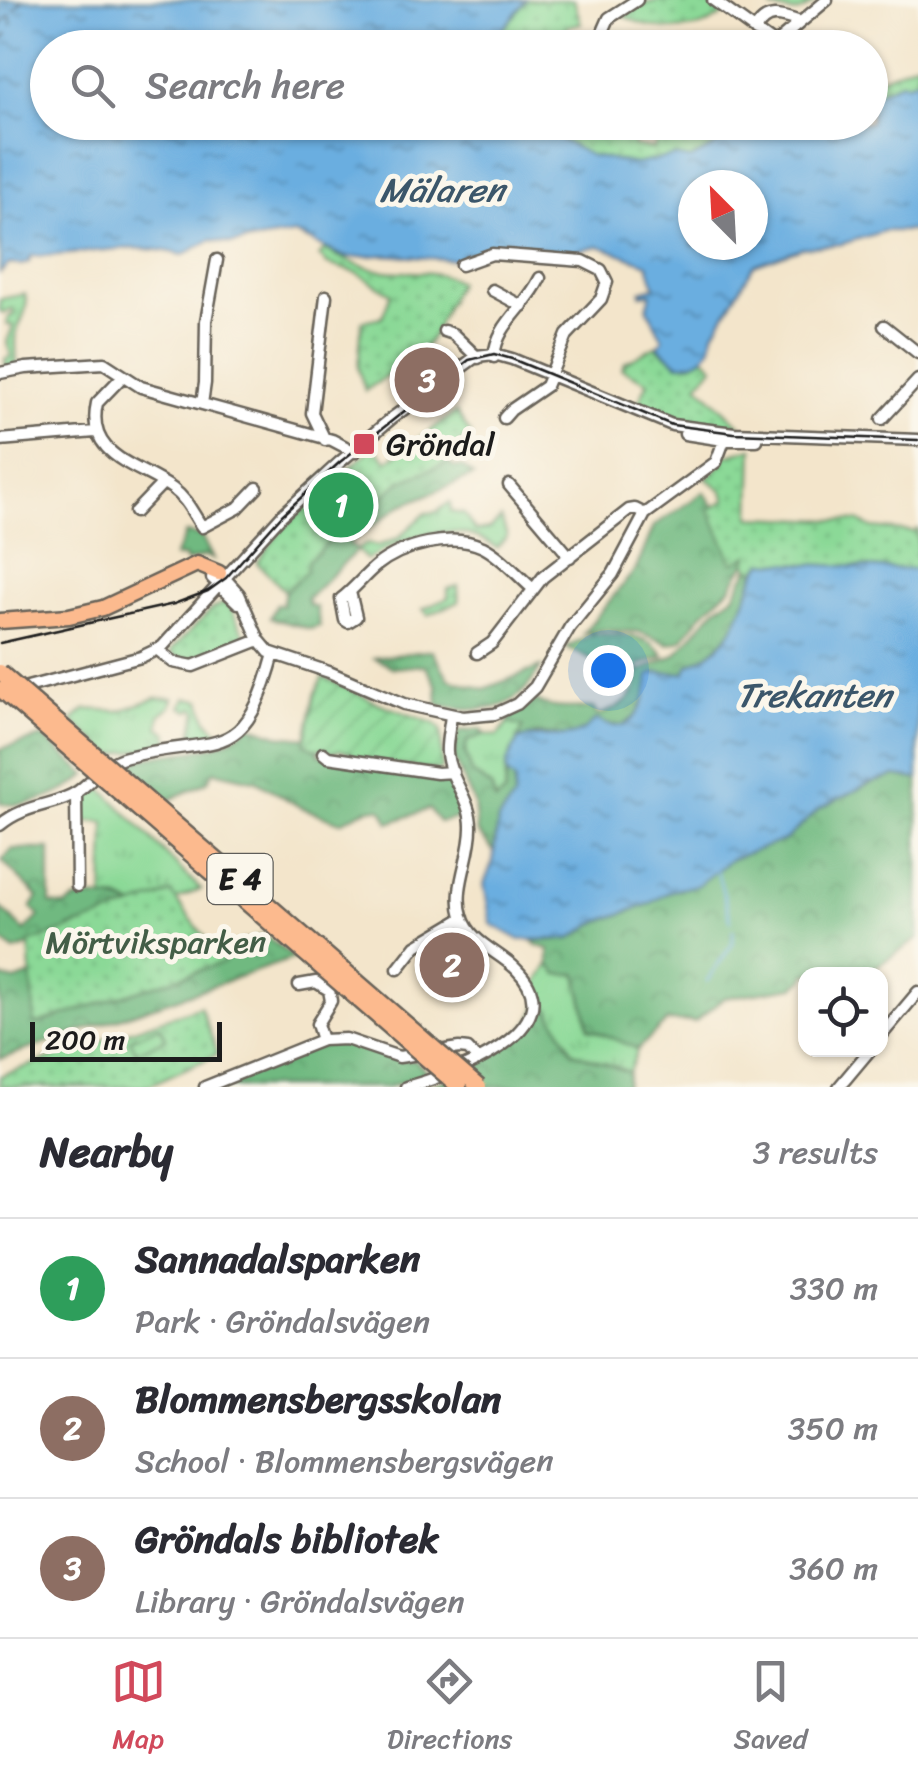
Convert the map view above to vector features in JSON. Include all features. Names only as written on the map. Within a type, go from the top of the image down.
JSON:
[{"type":"highway","points":[[0,621],[70,616],[104,608],[197,564],[222,581]]},
{"type":"highway","points":[[0,632],[115,610],[194,572],[222,581]]},
{"type":"highway","name":"E 4","points":[[0,672],[479,1087]]},
{"type":"highway","name":"E 4","points":[[0,691],[459,1087]]},
{"type":"street","points":[[604,30],[609,18],[637,0]]},
{"type":"street","points":[[714,0],[755,30],[760,20],[770,15],[800,22]]},
{"type":"street","points":[[791,30],[826,0]]},
{"type":"street","points":[[461,265],[492,254],[592,264],[601,270],[607,287],[601,299],[567,335],[546,386],[504,418]]},
{"type":"street","points":[[202,404],[206,321],[217,260]]},
{"type":"street","points":[[494,357],[499,332],[540,278]]},
{"type":"street","points":[[492,290],[522,306]]},
{"type":"street","points":[[322,438],[312,417],[326,296]]},
{"type":"street","points":[[884,326],[918,353]]},
{"type":"street","points":[[444,331],[453,334],[479,359]]},
{"type":"street","points":[[0,691],[158,650],[282,515],[351,455],[479,359],[494,357],[652,419],[721,436],[918,442]]},
{"type":"street","points":[[0,374],[26,368],[104,363],[141,387],[322,438],[351,455]]},
{"type":"street","points":[[124,376],[97,403],[96,432],[106,448],[187,502],[202,527],[238,508],[256,488]]},
{"type":"street","points":[[882,419],[918,380]]},
{"type":"street","points":[[298,431],[312,417]]},
{"type":"street","points":[[0,440],[96,432]]},
{"type":"street","points":[[222,581],[239,594],[259,640],[274,654],[329,672],[388,700],[452,715],[495,714],[517,704],[530,692],[570,627],[613,574],[645,514],[720,457],[721,436]]},
{"type":"street","points":[[134,512],[163,483]]},
{"type":"street","points":[[508,485],[570,557]]},
{"type":"street","points":[[478,653],[492,643],[532,588],[628,510],[645,514]]},
{"type":"street","points":[[350,592],[386,559],[417,546],[445,541],[486,548],[532,588]]},
{"type":"street","points":[[158,650],[173,662],[189,666],[259,640]]},
{"type":"street","points":[[0,825],[25,809],[76,793],[90,778],[122,758],[209,745],[231,736],[246,724],[256,708],[274,654]]},
{"type":"street","points":[[406,1087],[477,1060],[523,1029],[532,1014],[529,988],[518,971],[482,946],[463,918],[461,883],[471,827],[468,807],[447,753],[452,715]]},
{"type":"street","points":[[323,752],[328,757],[453,772]]},
{"type":"street","points":[[76,793],[77,886]]},
{"type":"street","points":[[398,969],[416,946],[463,918]]},
{"type":"street","points":[[299,985],[316,982],[330,990],[330,1001],[317,1024],[322,1040]]},
{"type":"street","points":[[888,1028],[918,992]]},
{"type":"street","points":[[205,1087],[322,1040],[346,1039],[399,1058],[468,1049],[477,1060]]},
{"type":"street","points":[[839,1087],[864,1057]]},
{"type":"green space","points":[[526,0],[574,0],[581,23],[566,30],[503,30]]},
{"type":"green space","points":[[661,0],[706,0],[726,12],[702,26],[676,30],[649,26],[623,16],[639,5]]},
{"type":"green space","points":[[770,0],[818,0],[793,13],[773,9]]},
{"type":"green space","points":[[918,62],[918,79],[888,87],[888,75]]},
{"type":"green space","points":[[561,140],[634,140],[633,146],[654,149],[657,140],[726,140],[691,159],[665,158],[636,164],[590,156]]},
{"type":"green space","points":[[325,249],[371,269],[432,273],[458,282],[432,337],[419,354],[365,391],[358,368],[362,321],[382,317],[391,294],[357,273],[327,264],[319,256]]},
{"type":"green space","points":[[25,294],[26,308],[16,337],[17,366],[6,369],[5,359],[11,356],[7,342],[13,326],[7,324],[7,319],[14,313],[13,309],[0,311],[0,299]]},
{"type":"green space","points":[[655,346],[671,358],[691,364],[705,357],[714,366],[698,384],[740,425],[706,425],[636,407],[648,382],[622,369],[624,363]]},
{"type":"green space","points":[[456,412],[471,435],[450,450],[449,462],[401,481],[308,560],[306,572],[285,591],[257,563],[282,529],[374,446],[387,461]]},
{"type":"green space","points":[[753,448],[751,517],[858,521],[872,528],[914,532],[918,529],[918,570],[764,562],[756,570],[746,562],[749,555],[733,563],[709,509],[726,500],[722,490],[706,478],[725,456]]},
{"type":"green space","points":[[449,462],[473,476],[400,506],[349,543],[357,550],[307,599],[309,605],[316,607],[320,626],[310,629],[270,618],[277,604],[282,605],[285,591],[306,572],[307,560],[401,481]]},
{"type":"green space","points":[[704,492],[714,507],[710,508],[733,562],[751,554],[731,587],[682,640],[669,644],[639,632],[583,633],[636,569],[654,526]]},
{"type":"green space","points":[[450,502],[451,512],[464,514],[475,531],[490,529],[501,518],[507,536],[497,548],[481,539],[448,532],[415,537],[367,560],[357,550],[368,543],[378,546],[398,538],[426,513],[436,512]]},
{"type":"green space","points":[[186,533],[201,536],[213,559],[205,556],[186,562],[184,557],[174,557]]},
{"type":"green space","points":[[749,568],[756,570],[740,614],[726,637],[689,665],[685,673],[656,672],[641,713],[623,725],[604,725],[575,737],[536,734],[518,740],[523,727],[508,723],[510,717],[535,700],[557,707],[593,708],[598,715],[622,705],[632,695],[640,671],[675,655],[715,609],[734,595]]},
{"type":"green space","points":[[458,586],[459,602],[428,615],[423,609],[448,598],[448,589]]},
{"type":"green space","points":[[227,601],[247,640],[196,660],[176,658],[170,651],[211,610]]},
{"type":"green space","points":[[592,634],[641,639],[664,656],[640,665],[633,681],[566,647]]},
{"type":"green space","points":[[432,650],[449,679],[484,689],[541,667],[510,702],[471,709],[438,705],[437,686],[425,665],[394,668],[374,658]]},
{"type":"green space","points":[[323,677],[436,724],[441,730],[442,768],[437,771],[352,758],[352,753],[329,753],[305,744],[315,695]]},
{"type":"green space","points":[[156,698],[173,698],[171,707],[160,715],[159,727],[167,732],[170,746],[113,756],[72,721],[86,709],[120,711]]},
{"type":"green space","points":[[186,698],[201,700],[207,720],[223,736],[191,742],[197,710],[181,707]]},
{"type":"green space","points":[[508,723],[524,726],[506,764],[505,793],[496,802],[491,787],[472,773],[465,752],[467,741],[485,734],[498,736]]},
{"type":"green space","points":[[250,725],[277,735],[307,738],[306,744],[319,754],[450,781],[465,817],[439,822],[429,809],[389,823],[382,809],[376,808],[340,822],[300,807],[257,781],[214,771],[207,782],[165,802],[125,766],[141,759],[220,744]]},
{"type":"green space","points":[[481,729],[485,734],[467,741],[465,752],[472,773],[491,787],[496,801],[505,793],[507,774],[515,779],[514,798],[498,820],[494,852],[477,832],[474,803],[454,759],[458,731]]},
{"type":"green space","points":[[43,737],[87,775],[46,798],[22,804],[0,803],[0,749]]},
{"type":"green space","points":[[895,776],[918,779],[918,939],[876,967],[798,967],[798,984],[794,987],[724,998],[695,1022],[667,1021],[638,1049],[589,1028],[577,974],[558,974],[549,964],[549,949],[533,941],[570,939],[593,924],[649,904],[671,891],[698,885],[731,859],[785,840],[819,809],[871,783]]},
{"type":"green space","points":[[96,784],[201,889],[147,912],[119,899],[103,899],[105,822],[82,821],[83,792]]},
{"type":"green space","points":[[12,849],[50,849],[50,904],[66,906],[95,898],[118,901],[147,912],[70,927],[57,937],[14,951],[0,939],[0,907],[25,931],[39,916],[31,908],[38,897],[2,861]]},
{"type":"green space","name":"Mörtviksparken","points":[[171,893],[224,962],[35,1025],[29,943]]},
{"type":"green space","points":[[265,935],[294,958],[0,1059],[0,977],[15,981],[68,961],[183,958]]},
{"type":"green space","points":[[549,964],[558,974],[577,974],[589,1028],[638,1049],[629,1072],[573,1052],[547,1006],[539,1001],[537,984]]},
{"type":"green space","points":[[539,1001],[547,1006],[573,1052],[629,1072],[626,1087],[422,1087],[474,1066],[508,1044],[532,1017]]},
{"type":"green space","points":[[200,1006],[218,1054],[145,1087],[0,1087],[0,1076]]},
{"type":"green space","points":[[160,1026],[166,1039],[136,1052],[130,1039]]},
{"type":"green space","points":[[341,1042],[401,1061],[415,1060],[430,1075],[385,1087],[213,1087],[322,1043]]},
{"type":"water","name":"Mälaren","points":[[0,0],[526,0],[502,30],[30,30],[30,140],[562,140],[591,156],[636,164],[674,156],[691,159],[725,140],[888,140],[888,88],[918,79],[918,231],[884,231],[842,244],[802,248],[754,265],[713,334],[707,353],[692,362],[678,364],[658,346],[663,339],[647,308],[651,293],[641,294],[655,287],[648,264],[599,246],[565,253],[515,243],[456,260],[384,255],[347,258],[295,234],[231,244],[211,240],[183,255],[125,249],[31,256],[29,262],[9,264],[0,273]]},
{"type":"water","name":"Trekanten","points":[[764,562],[918,570],[918,779],[895,776],[871,783],[819,809],[785,840],[731,859],[698,885],[671,891],[649,904],[593,924],[570,939],[520,940],[491,924],[484,884],[493,861],[498,820],[514,798],[515,780],[507,774],[506,764],[518,740],[579,733],[596,719],[608,725],[628,723],[641,708],[649,676],[655,672],[685,673],[689,665],[721,644],[734,626]]},
{"type":"waterway","points":[[717,871],[731,921]]},
{"type":"waterway","points":[[707,981],[733,943],[733,930]]},
{"type":"ferry route","points":[[0,43],[13,28],[6,0]]},
{"type":"ferry route","points":[[0,26],[23,0]]},
{"type":"tram line","points":[[0,643],[174,604],[208,591],[226,578],[282,515],[340,462],[469,360],[494,354],[672,425],[734,433],[918,440]]},
{"type":"place","name":"Gröndals bibliotek","points":[[427,380]]},
{"type":"place","name":"Gröndal","points":[[364,444]]},
{"type":"place","name":"Sannadalsparken","points":[[341,505]]},
{"type":"place","name":"Blommensbergsskolan","points":[[452,965]]}]
